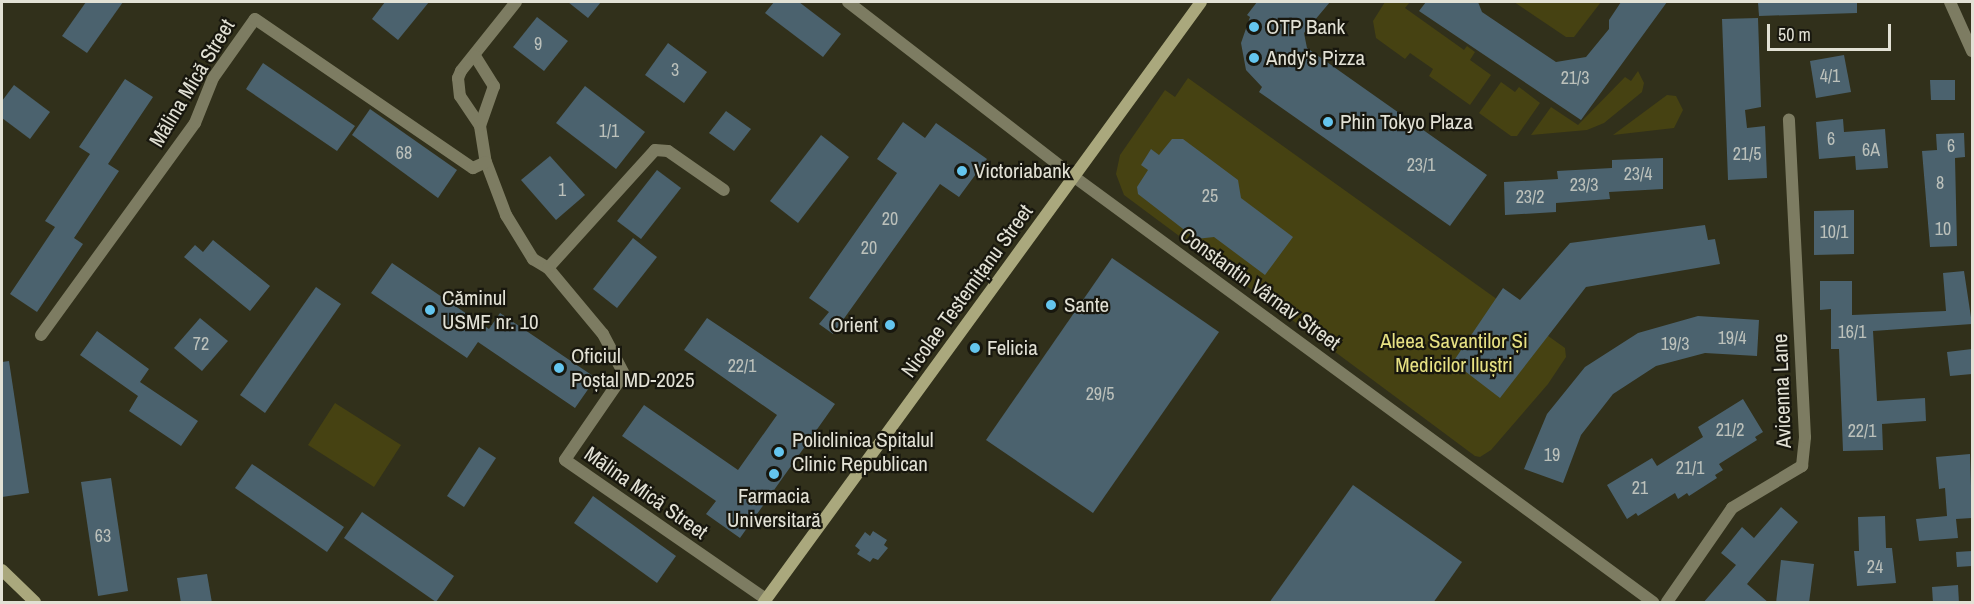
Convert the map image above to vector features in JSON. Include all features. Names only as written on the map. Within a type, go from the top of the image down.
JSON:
[{"type":"main road","name":"Nicolae Testemițanu Street","points":[[765,601],[1201,2]]},
{"type":"main road","points":[[2,570],[35,603]]},
{"type":"street","name":"Mălina Mică Street","points":[[516,2],[461,71],[457,86],[463,103],[480,126],[486,162],[506,215],[533,259],[548,268],[603,334],[624,374],[565,460],[765,601]]},
{"type":"street","name":"Constantin Vârnav Street","points":[[848,2],[1073,176],[1653,603]]},
{"type":"street","points":[[1950,2],[1972,51]]},
{"type":"street","name":"Mălina Mică Street","points":[[41,335],[195,123],[213,78],[255,19],[473,168],[486,162]]},
{"type":"street","name":"Mălina Mică Street","points":[[475,56],[494,86],[480,126]]},
{"type":"street","name":"Avicenna Lane","points":[[1667,603],[1732,508],[1802,466],[1805,436],[1789,119]]},
{"type":"street","points":[[548,268],[655,150],[668,151],[724,190]]},
{"type":"green space","points":[[1385,2],[1410,2],[1405,8],[1464,50],[1467,46],[1475,52],[1470,60],[1491,75],[1470,105],[1429,76],[1433,69],[1410,53],[1405,59],[1376,38],[1373,21]]},
{"type":"green space","points":[[1514,2],[1601,2],[1574,37],[1566,37]]},
{"type":"green space","points":[[1638,71],[1644,83],[1642,92],[1604,123],[1587,130],[1531,135],[1551,107],[1578,125],[1625,77],[1631,81]]},
{"type":"green space","name":"Aleea Savanților Și Medicilor Iluștri","points":[[1188,78],[1565,348],[1566,357],[1548,384],[1491,450],[1480,457],[1475,456],[1124,195],[1116,174],[1120,155],[1165,90],[1175,97]]},
{"type":"green space","points":[[1501,82],[1515,92],[1519,87],[1540,103],[1517,136],[1511,136],[1479,113]]},
{"type":"green space","points":[[1667,95],[1676,96],[1683,110],[1674,128],[1613,135]]},
{"type":"green space","points":[[335,403],[401,445],[374,487],[308,445]]},
{"type":"building","points":[[86,2],[123,2],[87,53],[62,36]]},
{"type":"building","points":[[385,2],[429,2],[398,40],[372,19]]},
{"type":"building","points":[[568,2],[601,2],[588,18]]},
{"type":"building","points":[[774,2],[799,2],[841,34],[823,57],[765,13]]},
{"type":"building","points":[[1257,2],[1330,2],[1304,33],[1307,48],[1487,175],[1450,226],[1259,92],[1262,87],[1246,70],[1241,43],[1250,17],[1247,15]]},
{"type":"building","points":[[1426,2],[1478,2],[1482,12],[1556,62],[1586,57],[1609,29],[1609,20],[1621,2],[1667,2],[1581,120],[1419,11]]},
{"type":"building","points":[[1758,2],[1857,2],[1857,13],[1759,16]]},
{"type":"building","points":[[537,17],[568,41],[544,71],[513,47]]},
{"type":"building","points":[[1758,18],[1761,107],[1745,110],[1747,128],[1765,126],[1767,178],[1728,180],[1722,19]]},
{"type":"building","points":[[668,43],[707,72],[684,103],[645,75]]},
{"type":"building","points":[[1844,55],[1851,92],[1816,98],[1810,61]]},
{"type":"building","points":[[263,63],[355,126],[337,151],[246,89]]},
{"type":"building","points":[[125,79],[153,97],[108,164],[119,171],[74,238],[83,244],[37,312],[10,294],[55,227],[45,221],[90,154],[79,147]]},
{"type":"building","points":[[1930,80],[1955,80],[1955,100],[1931,100]]},
{"type":"building","points":[[14,85],[50,112],[30,139],[2,118],[2,101]]},
{"type":"building","points":[[585,86],[645,132],[616,169],[556,123]]},
{"type":"building","points":[[370,109],[457,170],[438,198],[352,135]]},
{"type":"building","points":[[726,111],[751,129],[734,151],[709,133]]},
{"type":"building","points":[[1843,119],[1844,132],[1885,129],[1888,168],[1856,170],[1855,156],[1819,159],[1816,122]]},
{"type":"building","points":[[903,122],[925,138],[936,123],[987,159],[959,197],[940,184],[833,334],[819,324],[829,312],[809,298],[897,173],[877,159]]},
{"type":"building","points":[[1964,133],[1965,157],[1955,158],[1957,246],[1930,247],[1922,151],[1937,150],[1936,134]]},
{"type":"building","points":[[821,135],[849,157],[798,223],[770,201]]},
{"type":"building","points":[[1172,139],[1183,139],[1238,180],[1241,198],[1293,237],[1265,275],[1214,237],[1196,239],[1138,194],[1137,187],[1148,170],[1141,165],[1151,149],[1159,155]]},
{"type":"building","points":[[550,156],[585,195],[556,220],[521,180]]},
{"type":"building","points":[[1663,158],[1663,189],[1609,192],[1610,199],[1556,203],[1556,212],[1505,215],[1504,182],[1558,179],[1557,171],[1612,168],[1612,160]]},
{"type":"building","points":[[657,170],[681,188],[641,239],[617,221]]},
{"type":"building","points":[[1854,210],[1854,254],[1814,255],[1814,211]]},
{"type":"building","points":[[1705,225],[1708,240],[1715,239],[1720,264],[1586,287],[1500,398],[1453,362],[1503,288],[1520,300],[1570,243]]},
{"type":"building","points":[[633,238],[657,257],[617,308],[593,289]]},
{"type":"building","points":[[213,240],[270,286],[250,311],[184,257],[195,245],[203,252]]},
{"type":"building","points":[[1112,258],[1219,332],[1093,513],[986,440]]},
{"type":"building","points":[[392,263],[489,329],[500,313],[596,378],[575,408],[478,342],[467,358],[371,293]]},
{"type":"building","points":[[1964,271],[1972,324],[1873,331],[1877,401],[1925,398],[1926,421],[1882,424],[1883,450],[1843,451],[1839,349],[1831,349],[1831,309],[1820,310],[1820,281],[1852,281],[1852,315],[1946,311],[1943,273]]},
{"type":"building","points":[[316,287],[341,304],[265,413],[240,395]]},
{"type":"building","points":[[1698,316],[1759,320],[1757,356],[1705,353],[1656,366],[1613,394],[1581,435],[1563,483],[1524,469],[1547,414],[1585,367],[1638,333]]},
{"type":"building","points":[[200,318],[228,341],[202,371],[174,348]]},
{"type":"building","points":[[707,318],[835,404],[740,538],[706,514],[716,501],[622,436],[644,405],[738,470],[777,415],[684,350]]},
{"type":"building","points":[[97,331],[149,369],[140,382],[198,421],[181,446],[129,411],[138,396],[80,355]]},
{"type":"building","points":[[1972,349],[1972,374],[1950,376],[1947,352]]},
{"type":"building","points":[[9,361],[29,493],[2,497],[2,362]]},
{"type":"building","points":[[1743,399],[1763,432],[1755,437],[1757,440],[1719,464],[1723,470],[1715,475],[1717,478],[1689,496],[1687,493],[1678,499],[1675,493],[1638,516],[1636,513],[1627,519],[1607,485],[1652,458],[1657,466],[1703,437],[1698,427]]},
{"type":"building","points":[[479,447],[496,458],[464,507],[447,496]]},
{"type":"building","points":[[1970,454],[1972,518],[1956,519],[1958,538],[1919,541],[1916,519],[1947,516],[1945,488],[1939,489],[1936,457]]},
{"type":"building","points":[[252,464],[344,527],[327,552],[235,488]]},
{"type":"building","points":[[111,478],[128,591],[98,596],[81,482]]},
{"type":"building","points":[[1353,485],[1462,562],[1433,603],[1269,603]]},
{"type":"building","points":[[593,496],[676,556],[657,583],[574,523]]},
{"type":"building","points":[[1781,507],[1798,522],[1747,584],[1769,603],[1703,603],[1736,565],[1721,553],[1742,527],[1754,538]]},
{"type":"building","points":[[362,512],[454,576],[436,602],[344,538]]},
{"type":"building","points":[[1885,516],[1886,548],[1892,548],[1896,583],[1857,586],[1854,551],[1859,551],[1858,517]]},
{"type":"building","points":[[873,531],[887,540],[884,545],[888,548],[878,560],[873,558],[870,562],[857,554],[860,550],[855,546],[865,532],[870,536]]},
{"type":"building","points":[[1972,551],[1972,566],[1957,567],[1956,552]]},
{"type":"building","points":[[1781,560],[1814,564],[1809,603],[1776,603]]},
{"type":"building","points":[[207,574],[212,603],[181,603],[177,578]]},
{"type":"building","points":[[1958,585],[1959,603],[1933,603],[1932,587]]},
{"type":"place","name":"OTP Bank","points":[[1254,27]]},
{"type":"place","name":"Andy's Pizza","points":[[1254,58]]},
{"type":"place","name":"Phin Tokyo Plaza","points":[[1328,122]]},
{"type":"place","name":"Victoriabank","points":[[962,171]]},
{"type":"place","name":"Sante","points":[[1051,305]]},
{"type":"place","name":"Căminul USMF nr. 10","points":[[430,310]]},
{"type":"place","name":"Orient","points":[[890,325]]},
{"type":"place","name":"Felicia","points":[[975,348]]},
{"type":"place","name":"Oficiul Poștal MD-2025","points":[[559,368]]},
{"type":"place","name":"Policlinica Spitalul Clinic Republican","points":[[779,452]]},
{"type":"place","name":"Farmacia Universitară","points":[[774,474]]}]
